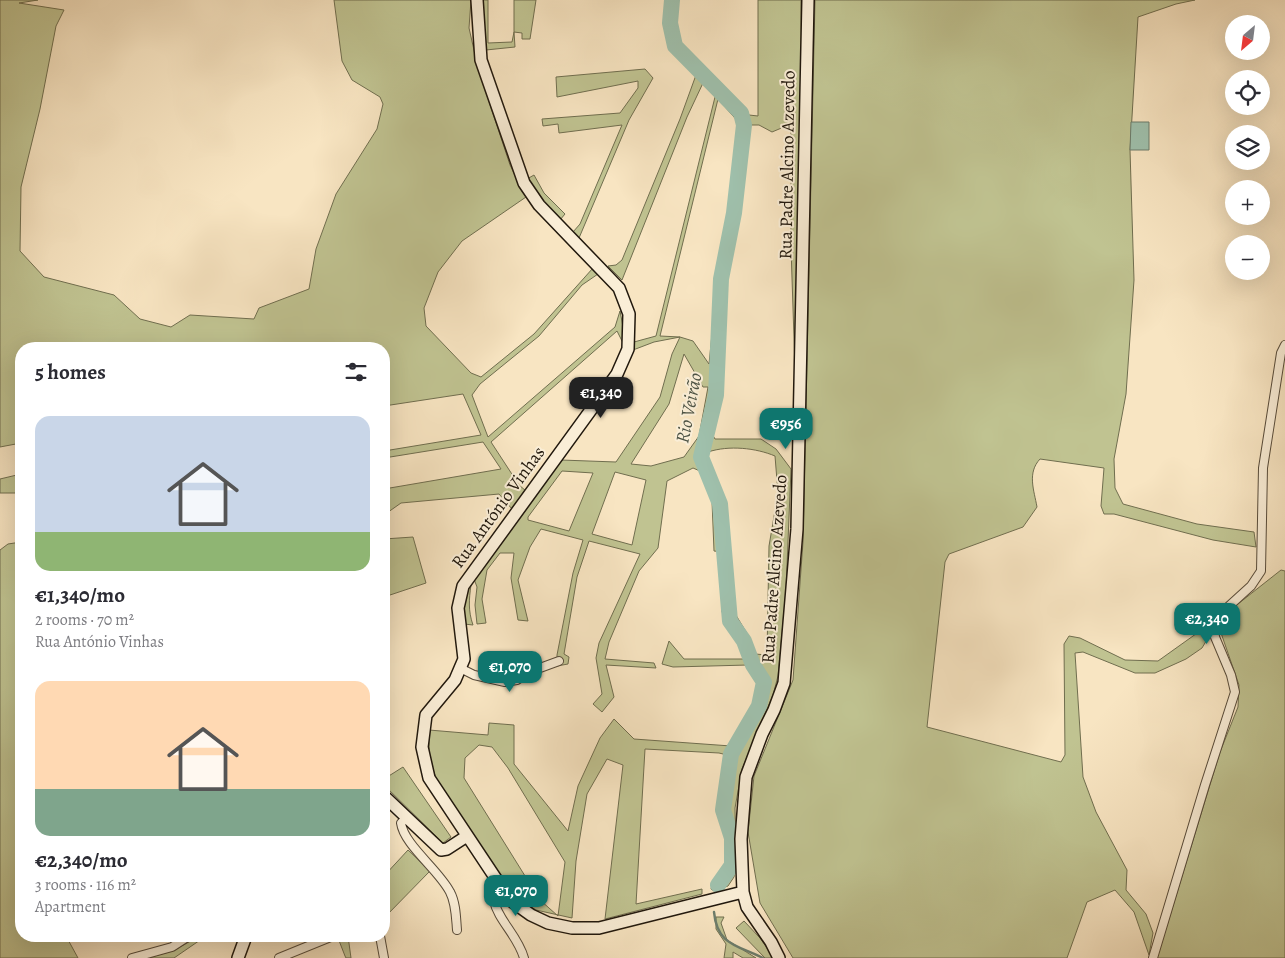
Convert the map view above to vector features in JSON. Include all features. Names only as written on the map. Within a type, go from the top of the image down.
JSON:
[{"type":"street","name":"Rua António Vinhas","points":[[477,0],[481,60],[524,182],[539,205],[619,288],[629,314],[628,349],[617,374],[463,586],[458,608],[464,659],[455,680],[426,715],[422,747],[428,778],[510,900],[531,915],[548,923],[572,928],[598,928],[743,892]]},
{"type":"street","name":"Rua Padre Alcino Azevedo","points":[[743,892],[741,839],[746,777],[784,683],[797,529],[808,0]]},
{"type":"street","points":[[1152,958],[1204,785],[1235,692],[1231,676],[1215,637],[1214,628],[1219,618],[1229,606],[1251,586],[1260,571],[1263,468],[1280,361],[1285,345]]},
{"type":"street","points":[[460,668],[474,675],[505,682],[517,680],[529,672],[560,661]]},
{"type":"street","points":[[390,802],[440,850],[447,849],[467,836]]},
{"type":"street","points":[[406,818],[401,823],[405,836],[440,876],[452,894],[458,930]]},
{"type":"street","points":[[494,876],[493,893],[497,909],[516,937],[524,958]]},
{"type":"street","points":[[743,892],[748,907],[779,958]]},
{"type":"street","points":[[132,958],[172,947],[180,942]]},
{"type":"street","points":[[238,958],[244,942]]},
{"type":"street","points":[[279,958],[318,942]]},
{"type":"street","points":[[381,942],[384,958]]},
{"type":"shaded area","points":[[0,0],[38,0],[19,3],[64,10],[56,26],[40,109],[21,187],[20,251],[44,277],[114,295],[140,319],[171,327],[190,315],[254,319],[259,308],[309,289],[316,249],[336,194],[377,129],[383,104],[380,97],[352,80],[342,61],[334,0],[471,0],[469,28],[478,68],[510,165],[526,197],[462,241],[438,272],[424,308],[426,326],[471,373],[481,377],[534,334],[593,268],[598,274],[582,285],[539,336],[480,384],[472,395],[488,437],[615,327],[620,311],[623,327],[623,343],[617,331],[491,442],[519,485],[526,491],[512,509],[499,494],[401,503],[390,511],[390,488],[501,469],[483,442],[390,457],[390,450],[481,435],[463,394],[390,405],[390,342],[15,342],[15,444],[0,447]]},
{"type":"shaded area","points":[[483,0],[488,0],[488,43],[512,42],[514,32],[515,47],[486,50],[484,43]]},
{"type":"shaded area","points":[[514,0],[536,0],[530,39],[522,39],[522,33],[514,32]]},
{"type":"shaded area","points":[[668,0],[677,0],[674,19],[681,45],[749,115],[758,116],[758,0],[801,0],[802,120],[795,369],[791,247],[791,124],[772,132],[759,125],[747,125],[737,213],[726,277],[722,388],[711,432],[715,439],[761,439],[776,449],[791,469],[786,590],[778,676],[773,695],[742,769],[735,808],[736,865],[734,877],[728,886],[714,891],[711,889],[712,884],[722,874],[727,861],[726,827],[717,811],[727,755],[645,749],[636,904],[702,889],[702,894],[605,919],[623,765],[607,759],[587,794],[576,861],[572,918],[558,915],[565,862],[508,768],[492,747],[479,745],[465,758],[464,778],[540,900],[556,915],[536,910],[512,895],[438,784],[429,757],[429,730],[488,735],[489,723],[514,725],[514,764],[568,831],[578,786],[600,738],[614,719],[634,739],[731,746],[749,714],[757,693],[757,676],[748,665],[673,667],[662,664],[669,641],[684,659],[745,659],[739,638],[722,612],[720,560],[730,560],[734,612],[748,635],[755,654],[767,655],[769,546],[778,493],[775,456],[742,448],[708,452],[706,461],[724,500],[723,552],[714,551],[712,501],[700,471],[693,468],[667,481],[658,548],[639,571],[609,642],[605,659],[654,663],[656,668],[606,665],[614,697],[602,712],[593,704],[602,694],[596,658],[599,643],[640,554],[589,541],[577,577],[564,654],[569,657],[568,664],[557,666],[557,655],[573,573],[583,540],[541,529],[530,547],[518,580],[528,621],[518,620],[511,578],[514,553],[500,553],[487,570],[482,599],[486,623],[477,624],[475,605],[477,587],[474,579],[561,460],[616,462],[660,397],[672,354],[680,337],[654,342],[633,350],[634,342],[656,336],[715,97],[703,83],[687,117],[622,280],[608,266],[616,265],[622,260],[696,75],[672,48],[667,21]],"holes":[[[718,99],[741,125],[731,208],[718,274],[709,364],[693,341],[680,337],[660,336]],[[684,354],[703,387],[708,387],[699,436],[684,457],[651,466],[631,464],[669,404]],[[562,471],[593,473],[569,531],[528,520],[528,517]],[[615,472],[646,480],[632,545],[592,534]]]},
{"type":"shaded area","points":[[815,0],[1195,0],[1176,4],[1138,17],[1130,150],[1134,280],[1126,394],[1114,459],[1115,488],[1123,504],[1197,524],[1254,532],[1256,547],[1213,540],[1114,514],[1104,514],[1101,506],[1104,468],[1040,459],[1036,464],[1033,476],[1033,488],[1037,507],[1023,527],[949,554],[945,562],[927,727],[1061,762],[1065,755],[1064,644],[1069,636],[1080,638],[1125,660],[1158,661],[1200,631],[1212,631],[1202,648],[1186,659],[1155,673],[1135,673],[1083,652],[1075,653],[1083,777],[1096,812],[1127,870],[1126,890],[1146,914],[1153,933],[1149,955],[1134,912],[1115,890],[1087,902],[1067,958],[793,958],[760,903],[748,832],[754,776],[793,680],[803,542]]},
{"type":"shaded area","points":[[645,69],[653,78],[629,120],[579,238],[573,232],[580,224],[622,125],[559,133],[558,124],[543,126],[542,119],[620,113],[638,88],[638,81],[557,97],[556,77]]},
{"type":"shaded area","points":[[1131,122],[1149,122],[1149,150],[1130,150]]},
{"type":"shaded area","points":[[534,175],[544,193],[565,214],[560,220],[540,198],[527,179]]},
{"type":"shaded area","points":[[15,475],[15,493],[0,493],[0,479]]},
{"type":"shaded area","points":[[413,537],[426,583],[390,595],[390,539]]},
{"type":"shaded area","points":[[15,543],[15,942],[69,942],[78,958],[0,958],[0,550],[8,544]]},
{"type":"shaded area","points":[[1281,570],[1285,571],[1285,958],[1157,958],[1220,752],[1238,707],[1239,685],[1220,630],[1224,615]]},
{"type":"shaded area","points":[[471,585],[469,605],[473,625],[464,624],[465,598]]},
{"type":"shaded area","points":[[403,767],[451,837],[443,843],[390,791],[390,775]]},
{"type":"shaded area","points":[[408,850],[430,871],[390,912],[390,870]]},
{"type":"shaded area","points":[[716,917],[724,917],[721,923],[727,940],[756,958],[743,958],[733,952],[733,958],[724,958],[726,944],[716,929]]},
{"type":"shaded area","points":[[744,921],[760,938],[774,958],[765,958],[736,928]]},
{"type":"shaded area","points":[[189,942],[197,942],[174,958],[148,958],[172,951]]},
{"type":"shaded area","points":[[340,942],[349,942],[351,958],[346,958]]},
{"type":"waterway","name":"Rio Veirão","points":[[672,0],[670,23],[675,46],[741,113],[744,125],[734,213],[721,279],[716,395],[701,457],[720,504],[730,621],[744,641],[753,665],[764,682],[759,706],[731,754],[723,810],[732,838],[732,865],[718,885]]},
{"type":"waterway","points":[[714,912],[719,931],[724,938],[763,958]]}]
